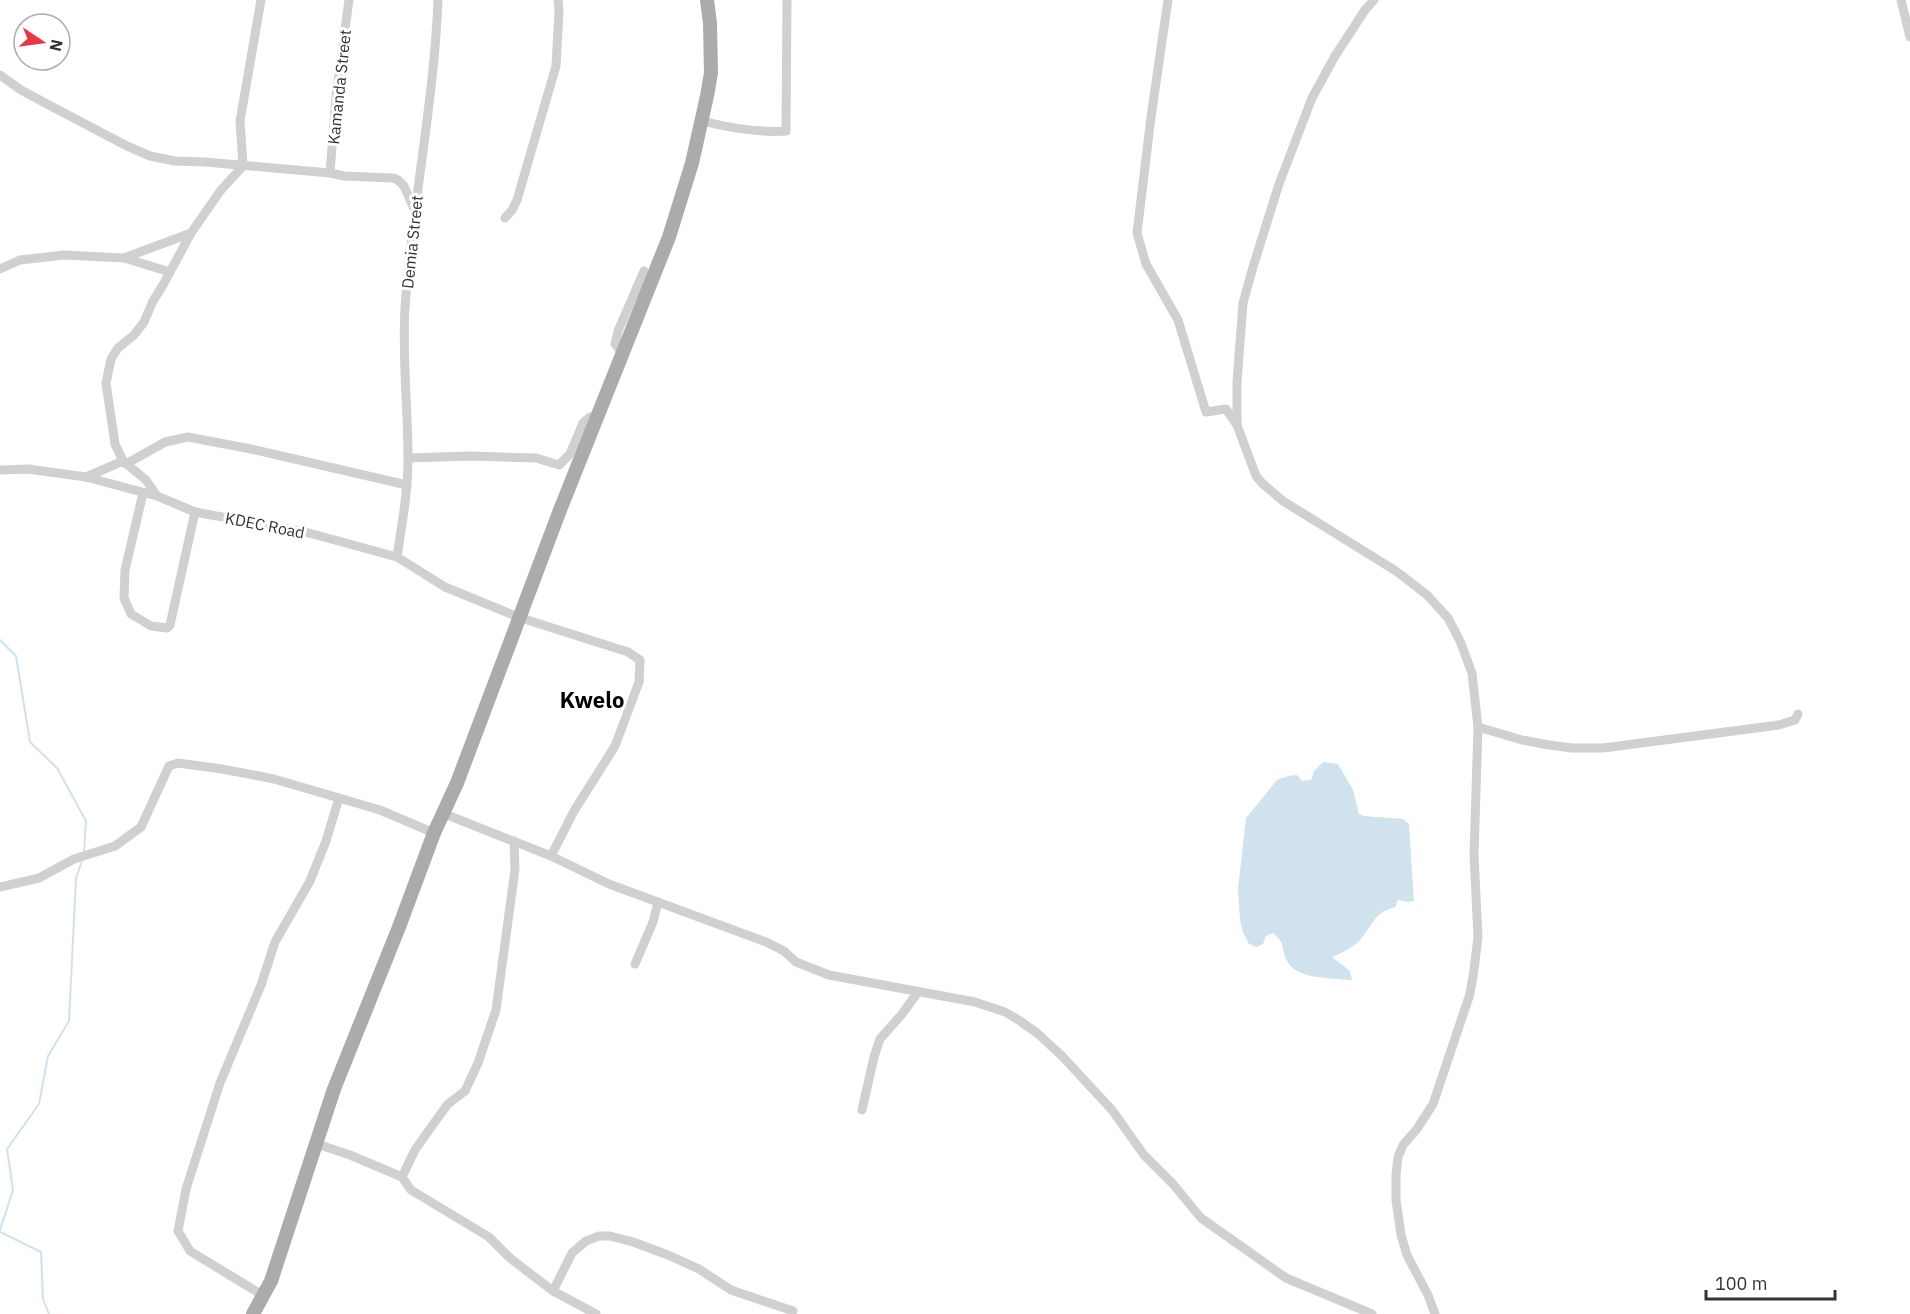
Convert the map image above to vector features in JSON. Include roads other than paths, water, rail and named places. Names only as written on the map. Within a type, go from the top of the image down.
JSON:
[{"type":"main road","points":[[252,1314],[272,1281],[334,1089],[672,228],[692,163],[711,72],[707,0]]},
{"type":"street","points":[[157,496],[146,480],[124,462],[115,444],[106,383],[111,359],[118,348],[134,335],[144,322],[153,301],[191,233],[221,190],[243,166],[240,121],[261,0]]},
{"type":"street","name":"Kamanda Street","points":[[330,173],[336,96],[349,0]]},
{"type":"street","name":"Demia Street","points":[[397,557],[408,459],[404,369],[405,311],[409,260],[434,61],[438,0]]},
{"type":"street","points":[[505,218],[517,200],[556,66],[559,27],[558,0]]},
{"type":"street","points":[[702,121],[736,129],[786,131],[787,0]]},
{"type":"street","points":[[1168,0],[1137,233],[1146,264],[1178,320],[1206,412],[1226,410],[1237,425],[1256,476],[1283,501],[1396,571],[1427,595],[1448,618],[1472,672],[1476,692],[1478,727],[1474,855],[1478,937],[1474,970],[1470,993],[1433,1104],[1417,1129],[1403,1145],[1398,1157],[1396,1174],[1396,1200],[1401,1235],[1407,1255],[1428,1295],[1435,1314]]},
{"type":"street","points":[[1237,425],[1237,370],[1244,303],[1279,184],[1312,98],[1335,56],[1374,0]]},
{"type":"street","points":[[1901,0],[1910,37]]},
{"type":"street","points":[[0,75],[21,90],[139,152],[175,161],[344,176],[393,178],[404,186],[415,212]]},
{"type":"street","points":[[124,258],[191,233]]},
{"type":"street","points":[[0,269],[20,260],[64,255],[124,258],[170,272]]},
{"type":"street","points":[[622,353],[615,344],[618,331],[644,271]]},
{"type":"street","points":[[408,459],[471,456],[536,458],[559,465],[570,454],[584,423],[590,417],[597,418]]},
{"type":"street","points":[[86,477],[165,442],[188,437],[407,484]]},
{"type":"street","name":"KDEC Road","points":[[0,470],[28,469],[86,477],[157,496],[195,512],[309,533],[397,557],[445,587],[518,617],[628,652],[640,660],[639,682],[615,746],[574,811],[551,856]]},
{"type":"street","points":[[142,493],[125,570],[124,598],[131,614],[151,626],[167,628],[170,625],[195,512]]},
{"type":"street","points":[[1478,727],[1549,745],[1603,748],[1779,725],[1794,720],[1798,714]]},
{"type":"street","points":[[0,887],[39,878],[74,860],[115,846],[141,827],[169,766],[178,763],[274,779],[380,810],[434,833]]},
{"type":"street","points":[[264,1296],[190,1251],[178,1231],[186,1189],[220,1083],[261,985],[275,942],[310,881],[326,841],[339,798]]},
{"type":"street","points":[[442,813],[551,856],[609,884],[766,942],[784,951],[796,962],[828,975],[975,1002],[1005,1012],[1029,1027],[1062,1056],[1112,1110],[1144,1155],[1173,1184],[1201,1218],[1286,1278],[1372,1314]]},
{"type":"street","points":[[402,1178],[415,1150],[434,1123],[448,1104],[465,1091],[478,1063],[496,1010],[515,869],[514,841]]},
{"type":"street","points":[[635,964],[653,922],[658,902]]},
{"type":"street","points":[[862,1110],[880,1040],[918,992]]},
{"type":"street","points":[[317,1144],[350,1155],[402,1178],[411,1190],[489,1237],[510,1258],[553,1291],[597,1314]]},
{"type":"street","points":[[553,1291],[572,1253],[586,1241],[598,1236],[610,1236],[668,1255],[699,1269],[731,1290],[794,1311]]},
{"type":"water","points":[[1323,762],[1338,764],[1353,790],[1359,814],[1403,819],[1409,824],[1414,901],[1398,900],[1395,907],[1383,912],[1375,919],[1358,942],[1348,950],[1332,957],[1350,971],[1352,980],[1316,977],[1299,972],[1287,961],[1282,943],[1273,933],[1266,936],[1263,944],[1257,947],[1249,944],[1240,920],[1238,889],[1246,818],[1277,780],[1297,775],[1302,781],[1311,780],[1314,771]]},
{"type":"waterway","points":[[0,640],[16,656],[30,742],[57,768],[86,821],[84,852]]},
{"type":"waterway","points":[[0,1230],[13,1190],[7,1149],[39,1104],[48,1056],[69,1021],[76,878],[82,861]]},
{"type":"waterway","points":[[0,1232],[41,1252],[43,1299],[49,1314]]},
{"type":"district","name":"Kwelo","points":[[592,699]]}]
